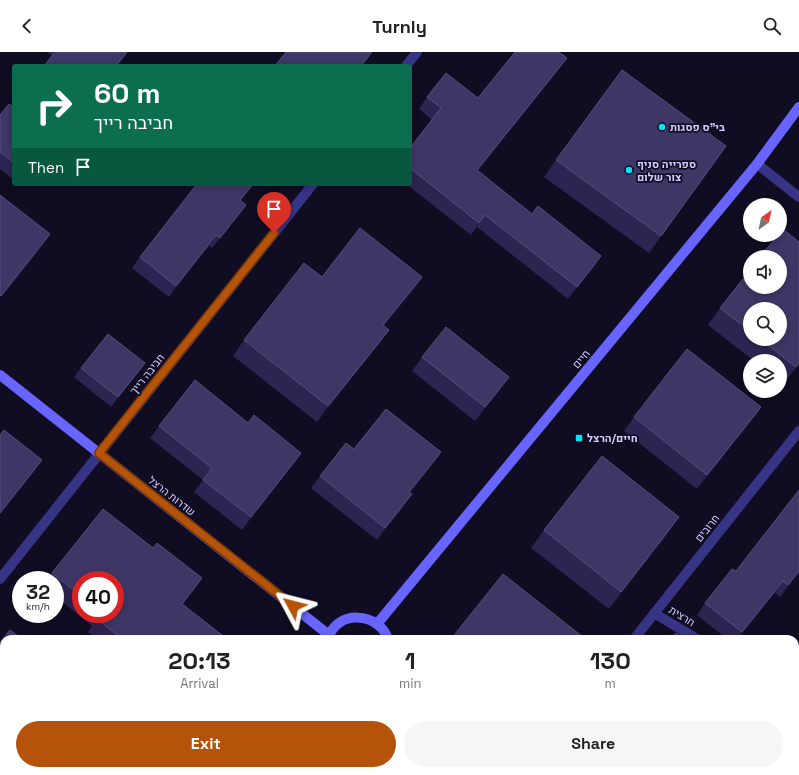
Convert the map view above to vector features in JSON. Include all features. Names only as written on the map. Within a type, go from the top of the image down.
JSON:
[{"type":"street","points":[[408,64],[417,52]]},
{"type":"street","name":"חיים","points":[[378,624],[757,164],[799,107]]},
{"type":"street","points":[[757,164],[799,197]]},
{"type":"street","name":"חביבה רייך","points":[[0,579],[311,186]]},
{"type":"street","name":"שדרות הרצל","points":[[0,375],[326,635]]},
{"type":"street","name":"חרובים","points":[[637,635],[799,432]]},
{"type":"street","name":"חרצית","points":[[654,613],[690,635]]},
{"type":"street","points":[[330,635],[337,625],[346,619],[357,617],[368,618],[378,624],[387,635]]},
{"type":"building","points":[[55,52],[127,52],[118,64],[46,64]]},
{"type":"building","points":[[286,52],[372,52],[363,64],[277,64]]},
{"type":"building","points":[[515,52],[559,52],[567,58],[477,170],[532,214],[538,206],[601,256],[577,287],[485,215],[479,223],[412,170],[412,145],[441,108],[427,97],[446,73],[478,98]]},
{"type":"building","name":"ספרייה סניף צור שלום","points":[[622,70],[726,146],[661,236],[556,160]]},
{"type":"building","points":[[9,104],[12,106],[12,161],[0,152],[0,115]]},
{"type":"building","points":[[195,186],[251,186],[240,200],[246,205],[220,238],[216,235],[176,286],[140,257]]},
{"type":"building","points":[[0,195],[50,234],[1,296],[0,295]]},
{"type":"building","points":[[360,228],[422,277],[383,325],[389,330],[328,406],[244,340],[304,263],[322,277]]},
{"type":"building","points":[[787,232],[799,242],[799,362],[796,367],[787,360],[787,354],[779,354],[769,346],[787,346],[787,302],[743,302],[743,326],[720,308],[743,279],[743,294],[787,294],[787,250],[766,250],[772,242],[787,242]]},
{"type":"building","points":[[446,327],[509,377],[485,407],[422,357]]},
{"type":"building","points":[[108,334],[145,363],[118,397],[81,368]]},
{"type":"building","points":[[687,349],[743,393],[743,398],[750,398],[761,407],[707,475],[634,417]]},
{"type":"building","points":[[195,380],[248,423],[254,415],[301,453],[251,517],[203,480],[212,468],[159,426]]},
{"type":"building","points":[[386,409],[441,452],[409,492],[412,494],[385,528],[320,476],[346,443],[354,449]]},
{"type":"building","points":[[4,430],[42,460],[0,513],[0,435]]},
{"type":"building","points":[[602,456],[679,517],[621,592],[544,530]]},
{"type":"building","points":[[799,490],[799,571],[788,585],[783,581],[742,632],[705,603],[732,569],[736,571]]},
{"type":"building","points":[[103,509],[153,548],[157,543],[202,578],[182,604],[222,635],[117,635],[102,623],[124,623],[124,571],[72,571],[72,589],[64,583],[64,571],[54,571]]},
{"type":"building","points":[[503,574],[580,635],[454,635]]},
{"type":"building","points":[[10,630],[17,635],[6,635]]},
{"type":"place","name":"בי\"ס פסגות","points":[[662,127]]},
{"type":"place","name":"ספרייה סניף צור שלום","points":[[629,170]]},
{"type":"place","name":"חיים/הרצל","points":[[579,438]]},
{"type":"route","points":[[274,233],[99,453],[293,606]]}]
